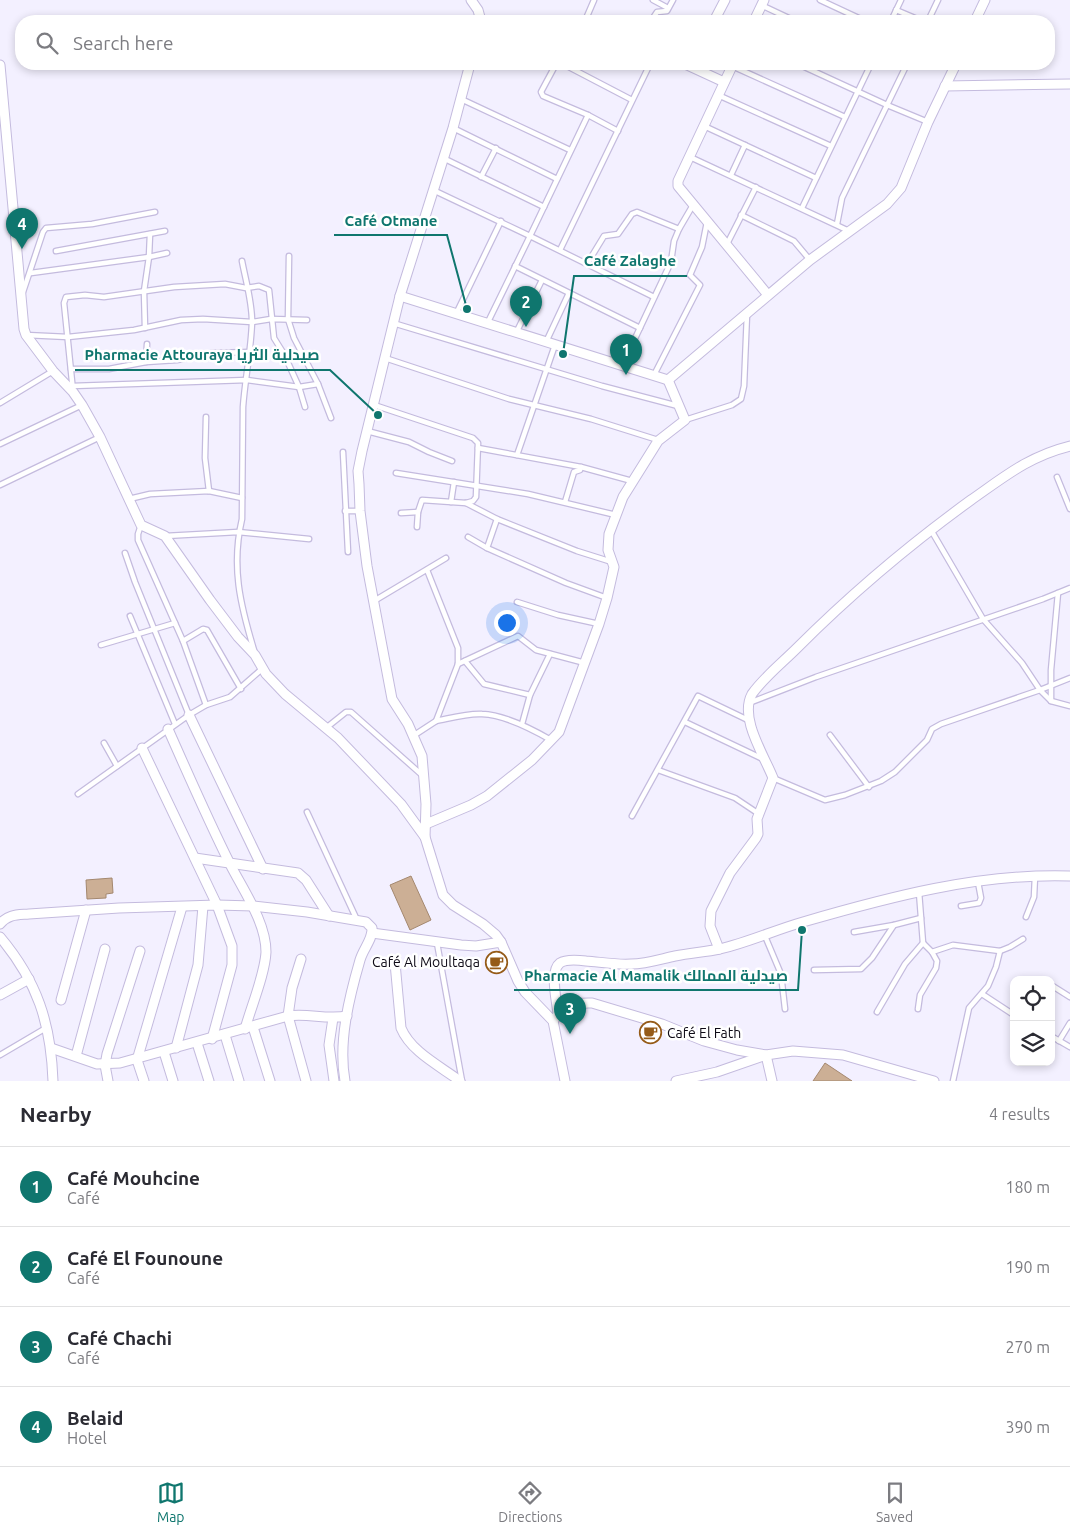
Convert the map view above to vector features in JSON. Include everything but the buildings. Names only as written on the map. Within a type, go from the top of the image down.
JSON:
[{"type":"street","points":[[471,0],[478,10],[479,15]]},
{"type":"street","points":[[717,15],[725,0]]},
{"type":"street","points":[[978,15],[985,0]]},
{"type":"street","points":[[757,15],[763,3]]},
{"type":"street","points":[[0,65],[21,298],[26,334],[53,371],[73,389],[100,437],[141,525],[165,536],[238,637],[255,654],[266,674],[285,694],[338,738],[401,804],[425,837],[444,895],[453,905],[483,924],[496,936],[501,942],[522,986],[555,1018]]},
{"type":"street","points":[[425,837],[426,804],[422,756],[414,736],[392,698],[360,510],[358,471],[400,296],[453,128],[468,70]]},
{"type":"street","points":[[700,70],[724,82]]},
{"type":"street","points":[[730,70],[678,182],[678,186],[768,295]]},
{"type":"street","points":[[668,380],[810,260],[887,204],[898,192],[928,122],[953,70]]},
{"type":"street","points":[[946,86],[1070,84]]},
{"type":"street","points":[[400,296],[668,380],[685,420],[658,441],[623,497],[609,534],[609,554],[614,568],[607,598],[561,728],[552,741],[532,760],[487,796],[471,805],[426,824]]},
{"type":"street","points":[[719,949],[710,926],[710,914],[730,873],[758,834],[757,821],[773,778],[748,720],[748,703],[752,694],[855,593],[931,530],[1017,467],[1070,446]]},
{"type":"street","points":[[189,715],[262,869]]},
{"type":"street","points":[[171,726],[230,864],[263,932],[266,952],[249,1028],[270,1081]]},
{"type":"street","points":[[142,748],[218,905],[228,933],[233,954],[230,973],[212,1039]]},
{"type":"street","points":[[195,858],[293,872],[302,876],[329,916]]},
{"type":"street","points":[[565,1081],[555,1018],[554,972],[562,962],[578,960],[632,964],[719,949],[765,936],[800,923],[918,892],[978,882],[1035,876],[1070,876]]},
{"type":"street","points":[[0,924],[7,917],[12,916],[86,910],[182,908],[218,905],[252,906],[329,916],[370,925],[372,933],[360,959],[347,1016],[342,1065],[345,1081]]},
{"type":"street","points":[[176,1048],[198,966],[203,906]]},
{"type":"street","points":[[144,1081],[137,1060],[182,908]]},
{"type":"street","points":[[62,1000],[86,910]]},
{"type":"street","points":[[372,933],[476,946],[501,942]]},
{"type":"street","points":[[0,937],[20,963],[48,1027],[53,1081]]},
{"type":"street","points":[[76,1056],[105,949]]},
{"type":"street","points":[[108,1081],[106,1065],[111,1038],[140,952]]},
{"type":"street","points":[[301,959],[292,988],[288,1016],[306,1081]]},
{"type":"street","points":[[395,963],[400,1028],[404,1037],[412,1047],[461,1081]]},
{"type":"street","points":[[0,995],[29,980]]},
{"type":"street","points":[[555,1018],[565,1008],[592,1003],[662,1024],[704,1041],[737,1050],[766,1055]]},
{"type":"street","points":[[51,1048],[106,1065],[137,1060],[288,1016],[299,1014],[333,1018],[347,1016]]},
{"type":"street","points":[[333,1018],[329,1045],[334,1081]]},
{"type":"street","points":[[225,1035],[239,1081]]},
{"type":"street","points":[[197,1043],[209,1081]]},
{"type":"street","points":[[676,1081],[717,1072],[766,1055],[793,1051],[843,1055],[934,1081]]},
{"type":"street","points":[[164,1052],[173,1081]]},
{"type":"street","points":[[766,1055],[772,1081]]},
{"type":"lane","points":[[588,15],[594,0]]},
{"type":"lane","points":[[653,0],[668,8]]},
{"type":"lane","points":[[655,15],[657,12],[664,12],[673,0]]},
{"type":"lane","points":[[820,0],[852,15]]},
{"type":"lane","points":[[894,15],[901,0]]},
{"type":"lane","points":[[931,15],[938,0]]},
{"type":"lane","points":[[763,3],[784,15]]},
{"type":"lane","points":[[896,10],[908,15]]},
{"type":"lane","points":[[553,70],[541,92],[543,96],[618,130]]},
{"type":"lane","points":[[574,70],[632,100]]},
{"type":"lane","points":[[560,250],[647,70]]},
{"type":"lane","points":[[743,70],[845,118]]},
{"type":"lane","points":[[811,70],[928,122]]},
{"type":"lane","points":[[802,208],[867,70]]},
{"type":"lane","points":[[837,224],[842,198],[904,70]]},
{"type":"lane","points":[[718,95],[831,146]]},
{"type":"lane","points":[[461,99],[570,150]]},
{"type":"lane","points":[[487,324],[588,115]]},
{"type":"lane","points":[[704,126],[816,178]]},
{"type":"lane","points":[[453,128],[557,179]]},
{"type":"lane","points":[[731,175],[745,145]]},
{"type":"lane","points":[[481,176],[496,148]]},
{"type":"lane","points":[[690,156],[849,231]]},
{"type":"lane","points":[[443,158],[544,207]]},
{"type":"lane","points":[[727,244],[756,187]]},
{"type":"lane","points":[[434,190],[654,297]]},
{"type":"lane","points":[[622,366],[671,262],[674,241],[679,229],[694,204]]},
{"type":"lane","points":[[21,298],[46,228],[92,224],[155,212]]},
{"type":"lane","points":[[587,264],[604,236],[618,234],[632,214],[637,212],[679,229]]},
{"type":"lane","points":[[741,215],[794,241],[810,260]]},
{"type":"lane","points":[[456,314],[500,221]]},
{"type":"lane","points":[[654,375],[700,285],[690,275],[702,247],[708,221]]},
{"type":"lane","points":[[56,251],[165,231]]},
{"type":"lane","points":[[144,328],[144,292],[150,234]]},
{"type":"lane","points":[[31,273],[167,253]]},
{"type":"lane","points":[[289,256],[288,319],[294,338],[318,384],[331,418]]},
{"type":"lane","points":[[242,261],[246,288],[250,296],[252,322],[243,407],[242,519],[238,532],[236,557],[239,592],[255,654]]},
{"type":"lane","points":[[515,266],[640,328]]},
{"type":"lane","points":[[516,333],[542,280]]},
{"type":"lane","points":[[305,407],[298,388],[284,354],[274,338],[269,290],[259,286],[246,288],[226,284],[174,287],[104,296],[66,297],[64,303],[73,389],[247,380],[298,388],[318,384]]},
{"type":"lane","points":[[546,342],[569,293]]},
{"type":"lane","points":[[685,420],[732,405],[741,399],[744,386],[747,313]]},
{"type":"lane","points":[[26,334],[68,337],[144,328],[181,320],[203,319],[252,322],[271,319],[307,320]]},
{"type":"lane","points":[[394,323],[679,407]]},
{"type":"lane","points":[[146,344],[146,362]]},
{"type":"lane","points":[[517,456],[555,345]]},
{"type":"lane","points":[[71,369],[109,369],[213,353],[250,352]]},
{"type":"lane","points":[[384,358],[509,399],[591,419],[658,441]]},
{"type":"lane","points":[[0,403],[53,371]]},
{"type":"lane","points":[[374,405],[473,438],[478,443],[476,485],[473,502],[422,500],[418,512],[417,526]]},
{"type":"lane","points":[[0,444],[82,406]]},
{"type":"lane","points":[[206,417],[205,458],[209,491]]},
{"type":"lane","points":[[367,431],[409,442],[452,461]]},
{"type":"lane","points":[[0,485],[100,437]]},
{"type":"lane","points":[[478,448],[581,467],[632,481]]},
{"type":"lane","points":[[342,452],[348,552]]},
{"type":"lane","points":[[565,502],[574,472],[580,470],[581,467]]},
{"type":"lane","points":[[396,473],[476,485],[565,502],[616,515]]},
{"type":"lane","points":[[1058,477],[1070,509]]},
{"type":"lane","points":[[451,502],[454,482]]},
{"type":"lane","points":[[129,499],[150,494],[209,491],[242,498]]},
{"type":"lane","points":[[466,503],[498,519],[577,551],[613,563]]},
{"type":"lane","points":[[345,511],[360,510]]},
{"type":"lane","points":[[401,513],[418,512]]},
{"type":"lane","points":[[487,548],[498,519]]},
{"type":"lane","points":[[141,525],[138,540],[183,641],[206,705]]},
{"type":"lane","points":[[931,530],[983,619],[1022,663],[1040,690],[1051,701],[1070,706]]},
{"type":"lane","points":[[165,536],[238,532],[309,540]]},
{"type":"lane","points":[[468,537],[487,548],[566,584],[607,598]]},
{"type":"lane","points":[[125,553],[189,715]]},
{"type":"lane","points":[[374,601],[446,558]]},
{"type":"lane","points":[[427,570],[458,648],[458,664],[436,721]]},
{"type":"lane","points":[[748,703],[816,677],[1070,588]]},
{"type":"lane","points":[[1051,701],[1050,686],[1058,593]]},
{"type":"lane","points":[[517,602],[558,615],[599,624]]},
{"type":"lane","points":[[130,616],[171,726]]},
{"type":"lane","points":[[101,645],[175,623]]},
{"type":"lane","points":[[183,641],[203,629],[207,630],[241,689]]},
{"type":"lane","points":[[458,664],[518,636],[536,650],[585,663]]},
{"type":"lane","points":[[522,724],[530,696],[550,654]]},
{"type":"lane","points":[[465,661],[484,684],[530,696]]},
{"type":"lane","points":[[78,794],[171,726],[206,705],[230,697],[263,668]]},
{"type":"lane","points":[[773,778],[828,800],[869,787],[899,768],[927,740],[932,729],[936,726],[1070,678]]},
{"type":"lane","points":[[632,816],[699,696],[748,720]]},
{"type":"lane","points":[[326,728],[346,712],[351,712],[423,776]]},
{"type":"lane","points":[[414,736],[436,721],[481,714],[522,724],[552,741]]},
{"type":"lane","points":[[685,722],[765,759]]},
{"type":"lane","points":[[830,734],[869,787]]},
{"type":"lane","points":[[104,743],[116,766]]},
{"type":"lane","points":[[658,770],[735,798],[759,814]]},
{"type":"lane","points":[[307,812],[357,921]]},
{"type":"lane","points":[[1026,917],[1034,897],[1035,876]]},
{"type":"lane","points":[[961,906],[979,903],[981,898],[978,882]]},
{"type":"lane","points":[[918,892],[923,943],[937,960],[937,964],[920,995],[918,1009]]},
{"type":"lane","points":[[854,932],[921,918]]},
{"type":"lane","points":[[814,970],[862,969],[894,925]]},
{"type":"lane","points":[[765,936],[781,974],[785,1009]]},
{"type":"lane","points":[[932,952],[953,945],[1000,951],[1023,939]]},
{"type":"lane","points":[[437,941],[461,1081]]},
{"type":"lane","points":[[877,1012],[905,964],[923,943]]},
{"type":"lane","points":[[953,1081],[969,1008],[982,994],[994,974],[1000,951]]},
{"type":"lane","points":[[1055,988],[1070,997]]},
{"type":"lane","points":[[982,994],[1010,1012]]},
{"type":"lane","points":[[1059,1041],[1070,1023]]},
{"type":"lane","points":[[0,1055],[48,1027]]},
{"type":"lane","points":[[1055,1038],[1070,1047]]},
{"type":"place","name":"Belaid","points":[[22,249]]},
{"type":"place","name":"Café Otmane","points":[[467,309]]},
{"type":"place","name":"Café El Founoune","points":[[526,327]]},
{"type":"place","name":"Café Zalaghe","points":[[563,354]]},
{"type":"place","name":"Café Mouhcine","points":[[626,375]]},
{"type":"place","name":"Pharmacie Attouraya صيدلية الثريا","points":[[378,415]]},
{"type":"place","name":"Pharmacie Al Mamalik صيدلية الممالك","points":[[802,930]]},
{"type":"place","name":"Café Al Moultaqa","points":[[496,962]]},
{"type":"place","name":"Café El Fath","points":[[651,1033]]},
{"type":"place","name":"Café Chachi","points":[[570,1034]]}]
